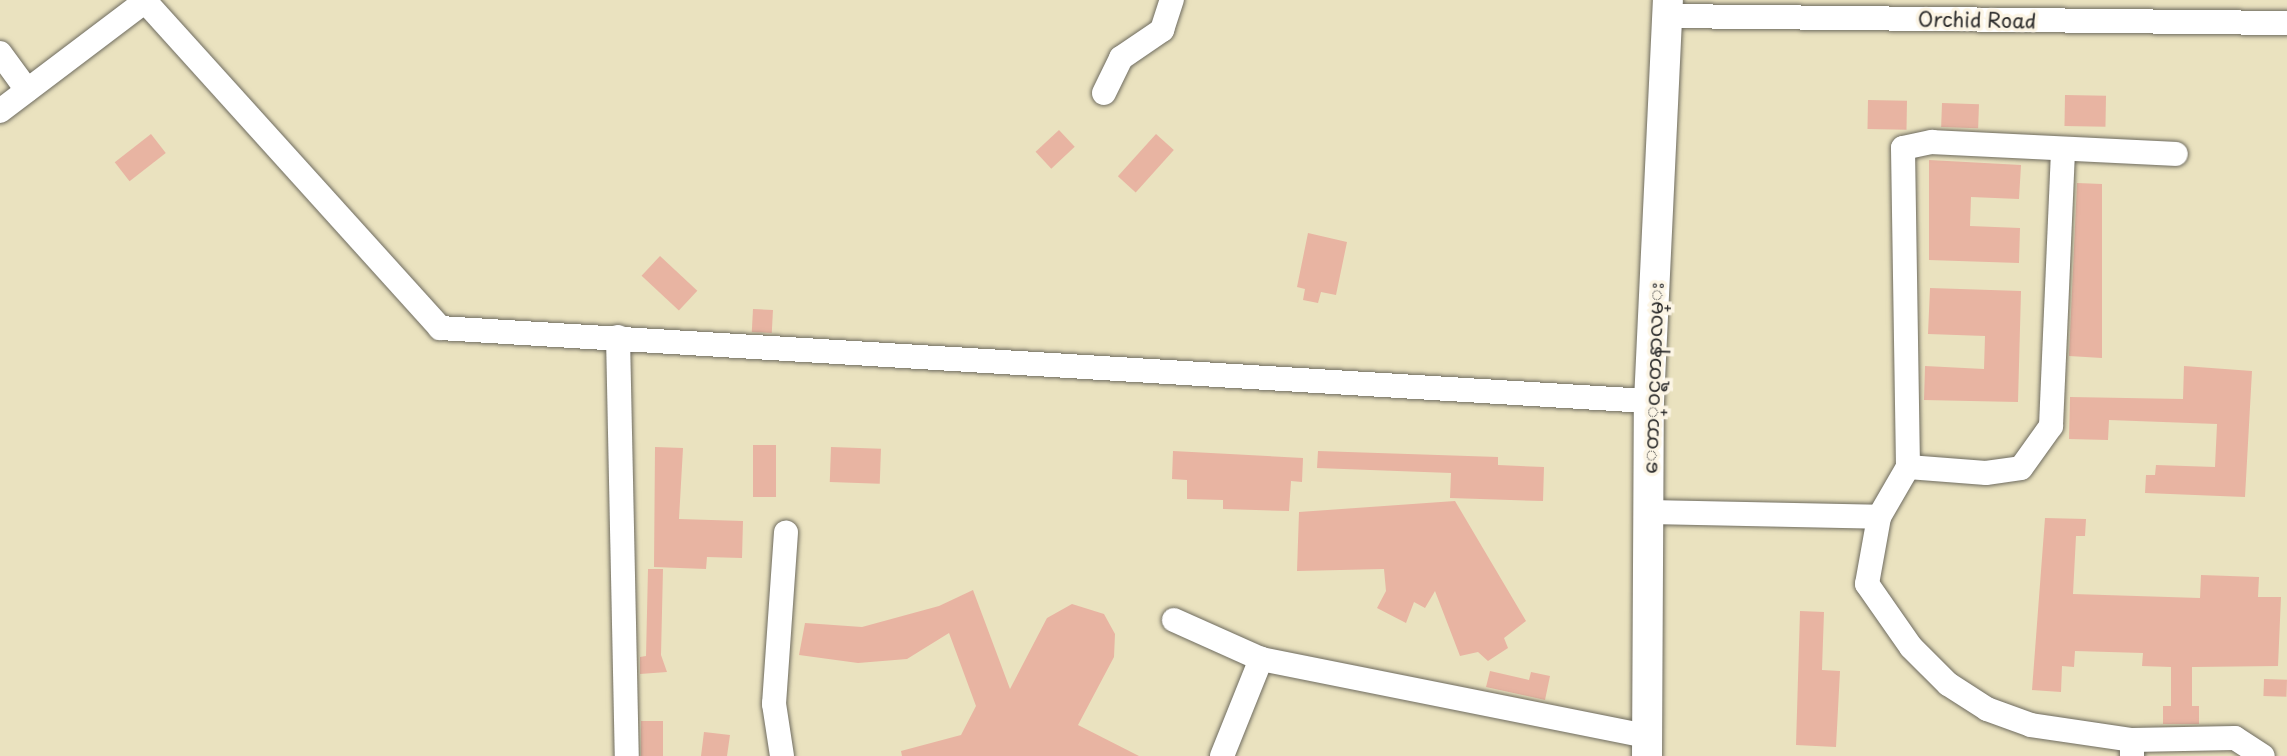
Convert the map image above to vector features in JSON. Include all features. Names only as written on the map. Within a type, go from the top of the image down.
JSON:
[{"type":"main road","name":"ေတာ္၀င္ရတနာလမ္း","points":[[1647,746],[1649,401],[1668,8]]},
{"type":"street","points":[[0,111],[146,0],[440,328],[1649,401]]},
{"type":"street","points":[[1104,93],[1121,58],[1162,30],[1172,0]]},
{"type":"street","name":"Orchid Road","points":[[1668,8],[1937,10],[2287,23]]},
{"type":"street","points":[[0,53],[27,90]]},
{"type":"street","points":[[2176,154],[1932,142],[1903,148],[1908,467],[1879,517],[1867,584],[1911,647],[1948,684],[1987,709],[2031,725],[2132,748],[2235,738],[2263,756]]},
{"type":"street","points":[[1908,467],[1986,473],[2021,468],[2051,426],[2063,150]]},
{"type":"street","points":[[618,337],[627,756]]},
{"type":"street","points":[[1649,512],[1879,517]]},
{"type":"street","points":[[782,756],[774,704],[786,532]]},
{"type":"street","points":[[1174,620],[1261,659],[1647,746]]},
{"type":"street","points":[[1222,756],[1261,659]]},
{"type":"building","points":[[2065,95],[2106,96],[2105,127],[2064,126]]},
{"type":"building","points":[[1868,100],[1907,101],[1906,130],[1867,129]]},
{"type":"building","points":[[1942,103],[1979,104],[1978,128],[1941,127]]},
{"type":"building","points":[[1059,130],[1075,147],[1051,169],[1036,152]]},
{"type":"building","points":[[151,134],[166,153],[130,181],[115,162]]},
{"type":"building","points":[[1156,134],[1174,150],[1136,192],[1118,176]]},
{"type":"building","points":[[1929,160],[2021,165],[2019,199],[1971,197],[1970,226],[2020,228],[2019,263],[1929,260]]},
{"type":"building","points":[[2077,183],[2102,184],[2102,358],[2069,356]]},
{"type":"building","points":[[1308,233],[1347,242],[1336,295],[1321,292],[1318,303],[1303,300],[1305,289],[1297,287]]},
{"type":"building","points":[[660,256],[697,291],[679,311],[642,276]]},
{"type":"building","points":[[1930,288],[2021,291],[2018,402],[1924,400],[1925,366],[1984,369],[1985,336],[1928,334]]},
{"type":"building","points":[[753,309],[773,310],[772,333],[752,332]]},
{"type":"building","points":[[2184,366],[2252,371],[2245,497],[2145,493],[2146,475],[2155,475],[2156,465],[2215,467],[2217,424],[2109,420],[2108,440],[2069,439],[2070,397],[2183,399]]},
{"type":"building","points":[[753,445],[776,445],[776,497],[753,497]]},
{"type":"building","points":[[655,447],[683,448],[679,519],[743,521],[742,558],[707,557],[706,569],[654,567]]},
{"type":"building","points":[[831,447],[881,449],[880,484],[830,482]]},
{"type":"building","points":[[1173,451],[1303,458],[1302,482],[1291,481],[1289,511],[1223,509],[1223,500],[1187,499],[1187,480],[1172,479]]},
{"type":"building","points":[[1318,451],[1498,457],[1498,465],[1544,467],[1543,501],[1450,498],[1451,473],[1317,468]]},
{"type":"building","points":[[1455,501],[1526,621],[1504,638],[1508,648],[1488,661],[1478,652],[1460,656],[1435,591],[1425,608],[1414,602],[1406,623],[1377,608],[1386,591],[1384,569],[1297,571],[1299,512]]},
{"type":"building","points":[[2045,518],[2086,519],[2085,536],[2076,536],[2073,594],[2200,598],[2201,575],[2259,577],[2258,597],[2281,597],[2278,666],[2192,667],[2192,706],[2199,706],[2199,724],[2163,724],[2163,706],[2171,706],[2171,667],[2142,666],[2143,653],[2075,651],[2074,667],[2062,666],[2061,692],[2032,690]]},
{"type":"building","points":[[648,569],[663,569],[661,655],[667,672],[640,674],[640,657],[646,656]]},
{"type":"building","points":[[973,590],[1010,689],[1047,618],[1072,604],[1104,614],[1115,634],[1114,657],[1078,725],[1139,756],[902,756],[901,751],[961,735],[976,706],[949,633],[907,659],[858,663],[799,655],[805,623],[862,627],[939,606]]},
{"type":"building","points":[[1800,611],[1824,612],[1822,670],[1840,671],[1836,747],[1796,745]]},
{"type":"building","points":[[1490,671],[1529,680],[1531,672],[1550,676],[1545,700],[1486,687]]},
{"type":"building","points":[[2264,679],[2287,680],[2286,697],[2263,696]]},
{"type":"building","points":[[641,721],[663,721],[663,756],[641,756]]},
{"type":"building","points":[[704,732],[730,735],[727,756],[701,756]]}]
